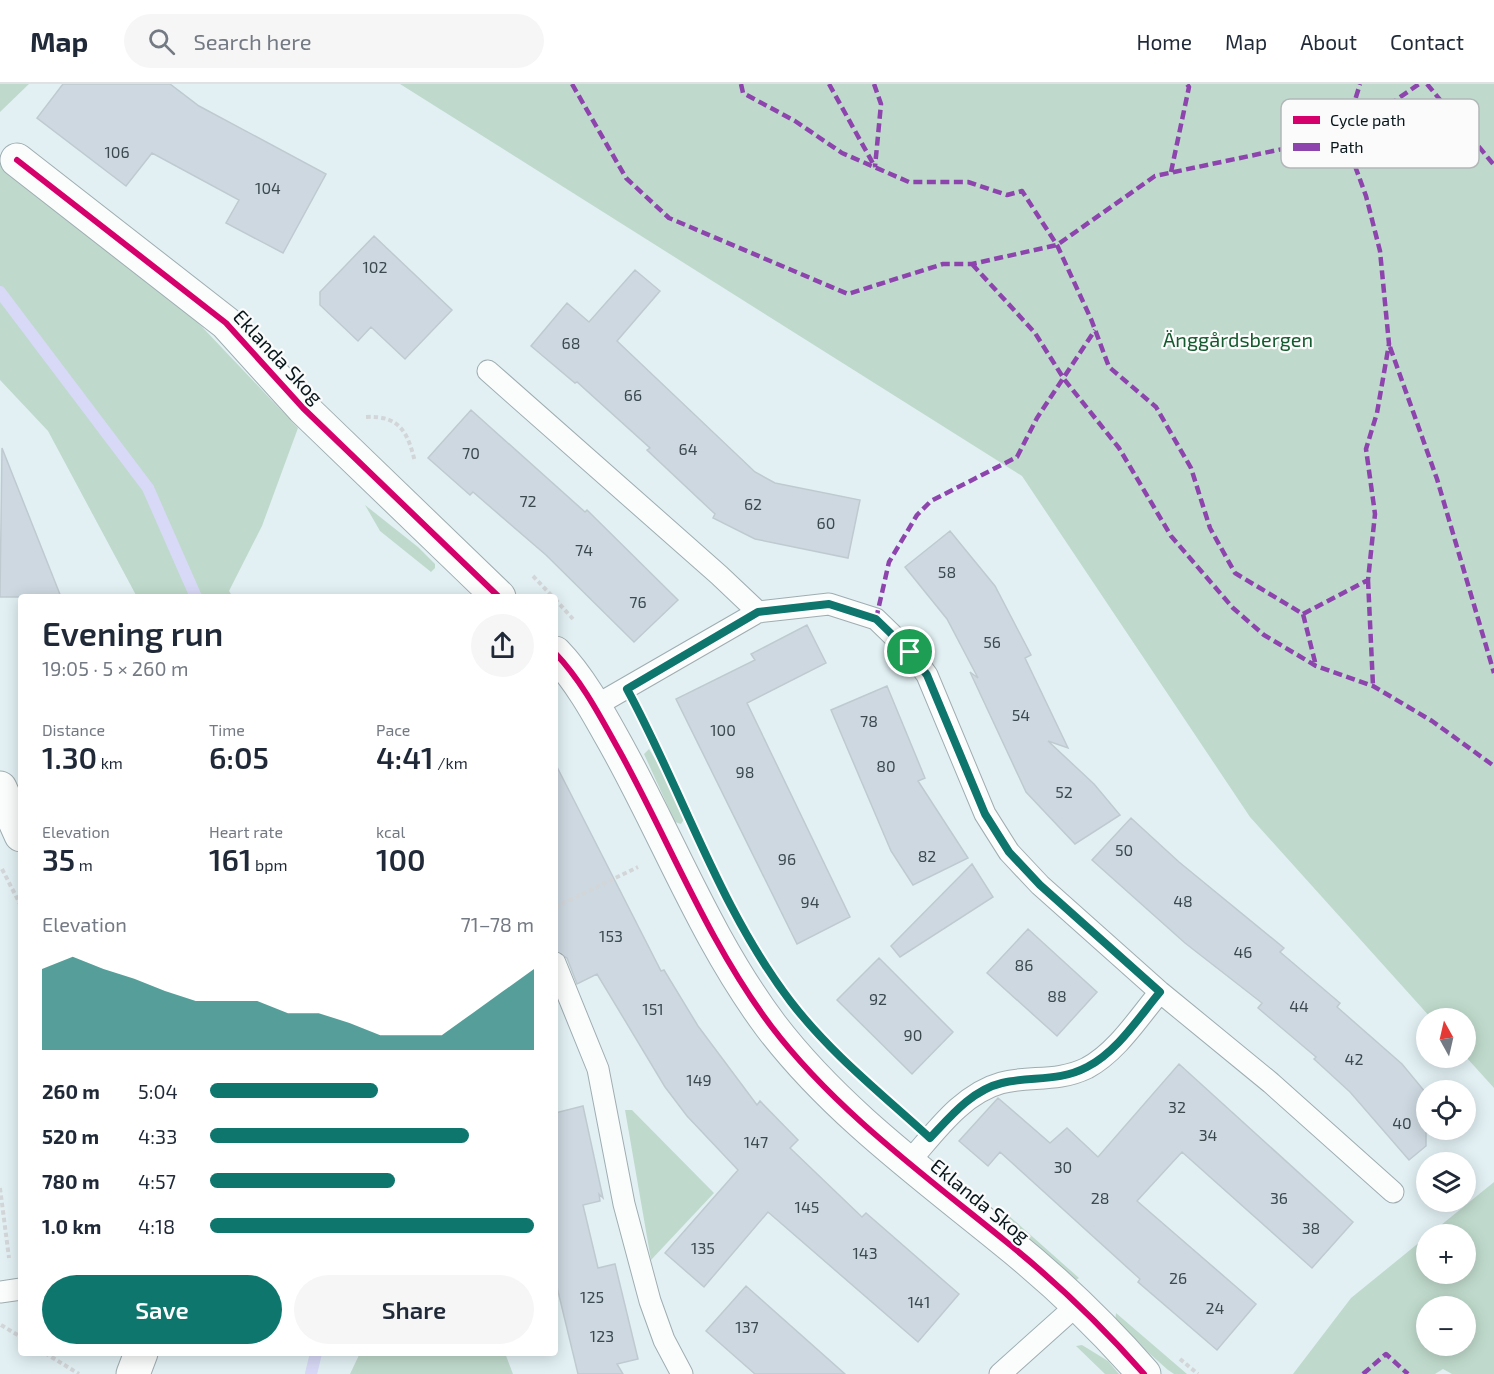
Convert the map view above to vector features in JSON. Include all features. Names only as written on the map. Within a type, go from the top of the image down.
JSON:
[{"type":"street","name":"Eklanda Skog","points":[[17,160],[226,323],[303,408],[496,594]]},
{"type":"street","name":"Eklanda Skog","points":[[558,657],[595,706],[740,984],[773,1028],[836,1097],[908,1163],[1007,1242],[1077,1305],[1144,1374]]},
{"type":"street","points":[[0,788],[18,828]]},
{"type":"street","points":[[133,1374],[140,1356]]},
{"type":"lane","points":[[488,371],[719,574],[758,612]]},
{"type":"lane","points":[[595,706],[758,612],[829,604],[876,619],[910,652],[927,675],[985,814],[1009,852],[1040,885],[1160,992],[1271,1083],[1393,1191]]},
{"type":"lane","points":[[558,970],[598,1069],[624,1204],[650,1301],[664,1340],[682,1374]]},
{"type":"lane","name":"Eklanda Skog","points":[[908,1163],[956,1110],[984,1091],[1002,1083],[1062,1077],[1088,1067],[1107,1053],[1160,992]]},
{"type":"lane","points":[[1000,1374],[1077,1305]]},
{"type":"path","points":[[558,602],[579,627]]},
{"type":"path","points":[[0,865],[18,900]]},
{"type":"path","points":[[558,906],[641,866]]},
{"type":"path","points":[[0,1188],[11,1290]]},
{"type":"path","points":[[0,1324],[18,1336]]},
{"type":"path","points":[[1171,1351],[1198,1374]]},
{"type":"path","points":[[50,1356],[78,1374]]},
{"type":"green space","points":[[0,84],[29,84],[0,112]]},
{"type":"green space","name":"Änggårdsbergen","points":[[400,84],[1494,84],[1494,1088],[1476,1068],[1476,1008],[1422,1008],[1250,817],[1022,476]]},
{"type":"green space","points":[[0,159],[67,218],[187,311],[298,428],[262,526],[229,591],[231,594],[135,594],[48,431],[0,380]]},
{"type":"green space","points":[[365,505],[418,547],[435,564],[435,568],[431,572],[380,531]]},
{"type":"green space","points":[[649,749],[672,788],[685,818],[681,824],[675,822],[644,754]]},
{"type":"green space","points":[[625,1110],[632,1110],[714,1193],[651,1260]]},
{"type":"green space","points":[[1494,1182],[1494,1374],[1452,1374],[1443,1369],[1435,1374],[1293,1374],[1351,1298],[1416,1245],[1416,1284],[1476,1284],[1476,1224],[1442,1224],[1457,1212],[1476,1212],[1476,1197]]},
{"type":"green space","points":[[1008,1215],[1079,1278],[1072,1283],[1005,1220]]},
{"type":"green space","points":[[1116,1313],[1187,1374],[1174,1374],[1168,1370],[1115,1323]]},
{"type":"green space","points":[[1082,1345],[1108,1361],[1119,1374],[1105,1374],[1076,1346]]},
{"type":"green space","points":[[359,1356],[506,1356],[513,1374],[350,1374]]},
{"type":"building","points":[[63,84],[170,84],[199,106],[326,174],[283,253],[226,223],[239,200],[152,153],[126,186],[37,118]]},
{"type":"building","points":[[374,236],[452,310],[405,359],[371,327],[358,341],[320,305],[320,292]]},
{"type":"building","points":[[635,270],[660,291],[617,341],[755,472],[775,483],[860,500],[848,558],[755,539],[713,518],[715,514],[647,450],[650,448],[577,382],[575,383],[531,346],[567,303],[589,322]]},
{"type":"building","points":[[471,410],[585,512],[587,510],[678,600],[634,642],[546,555],[473,492],[470,495],[428,458]]},
{"type":"building","points":[[2,448],[60,594],[18,594],[18,597],[0,597]]},
{"type":"building","points":[[950,531],[995,586],[1031,655],[1025,658],[1068,748],[1048,741],[1094,784],[1120,815],[1075,844],[1026,792],[970,672],[978,678],[947,619],[905,567]]},
{"type":"building","points":[[807,625],[826,663],[747,703],[850,917],[797,944],[676,699],[755,660],[751,654]]},
{"type":"building","points":[[887,686],[925,778],[918,781],[968,858],[913,885],[891,851],[831,710]]},
{"type":"building","points":[[558,769],[661,971],[664,970],[698,1026],[757,1105],[760,1101],[798,1140],[790,1148],[862,1217],[866,1213],[959,1294],[918,1342],[768,1212],[704,1287],[665,1253],[738,1170],[687,1116],[665,1087],[597,974],[577,984],[567,958],[558,953]]},
{"type":"building","points":[[1131,818],[1179,862],[1284,948],[1280,952],[1340,1003],[1337,1007],[1402,1064],[1416,1081],[1416,1140],[1426,1140],[1426,1146],[1409,1160],[1350,1092],[1314,1059],[1316,1057],[1258,1008],[1262,1003],[1185,943],[1092,860]]},
{"type":"building","points":[[972,864],[993,897],[900,957],[891,946]]},
{"type":"building","points":[[1028,929],[1097,992],[1057,1036],[987,973]]},
{"type":"building","points":[[879,958],[953,1032],[912,1074],[837,1000]]},
{"type":"building","points":[[1179,1064],[1353,1222],[1312,1268],[1182,1152],[1137,1201],[1256,1304],[1217,1350],[1138,1282],[1140,1279],[1000,1152],[988,1166],[959,1141],[998,1098],[1050,1143],[1067,1128],[1098,1157]]},
{"type":"building","points":[[583,1106],[603,1198],[599,1194],[600,1201],[583,1205],[598,1268],[615,1264],[638,1359],[617,1364],[623,1374],[578,1374],[558,1291],[558,1112]]},
{"type":"building","points":[[746,1286],[845,1374],[755,1374],[706,1331]]},
{"type":"waterway","points":[[0,292],[148,488],[195,594]]},
{"type":"waterway","points":[[311,1374],[315,1356]]},
{"type":"marked path","points":[[572,84],[626,178],[669,218],[848,294],[943,264],[972,264],[1057,245],[1155,176],[1281,149]]},
{"type":"marked path","points":[[741,84],[743,93],[795,121],[842,153],[909,182],[968,182],[1007,195],[1022,191],[1057,245],[1091,319],[1109,367],[1156,407],[1191,468],[1210,528],[1235,573],[1303,614],[1316,666]]},
{"type":"marked path","points":[[829,84],[875,167]]},
{"type":"marked path","points":[[874,84],[881,104],[875,167]]},
{"type":"marked path","points":[[1171,172],[1189,87],[1187,84]]},
{"type":"marked path","points":[[1355,99],[1360,84]]},
{"type":"marked path","points":[[1397,99],[1419,84]]},
{"type":"marked path","points":[[1427,84],[1439,99]]},
{"type":"marked path","points":[[1479,147],[1494,165]]},
{"type":"marked path","points":[[1303,614],[1368,580],[1375,514],[1366,449],[1377,413],[1389,344],[1380,251],[1366,196],[1356,168]]},
{"type":"marked path","points":[[972,264],[1035,333],[1064,379],[1119,448],[1171,536],[1233,608],[1264,635],[1316,666],[1373,686],[1432,721],[1494,766]]},
{"type":"marked path","points":[[876,619],[889,562],[917,515],[931,501],[1017,457],[1037,418],[1095,330]]},
{"type":"marked path","points":[[1390,347],[1437,479],[1494,673]]},
{"type":"marked path","points":[[1368,580],[1373,686]]},
{"type":"marked path","points":[[1363,1374],[1386,1354],[1408,1374]]},
{"type":"cycle path","points":[[17,160],[226,323],[303,408],[496,594]]},
{"type":"cycle path","points":[[558,656],[582,688],[620,752],[728,961],[748,994],[796,1057],[823,1086],[881,1140],[1059,1287],[1144,1374]]},
{"type":"route","points":[[829,604],[876,619],[910,652],[927,675],[959,747],[985,814],[1009,852],[1040,885],[1160,992],[1107,1053],[1088,1067],[1062,1077],[1002,1083],[984,1091],[956,1110],[930,1138],[847,1066],[805,1020],[777,981],[751,942],[728,899],[657,746],[627,689],[758,612],[790,607],[829,604]]}]
